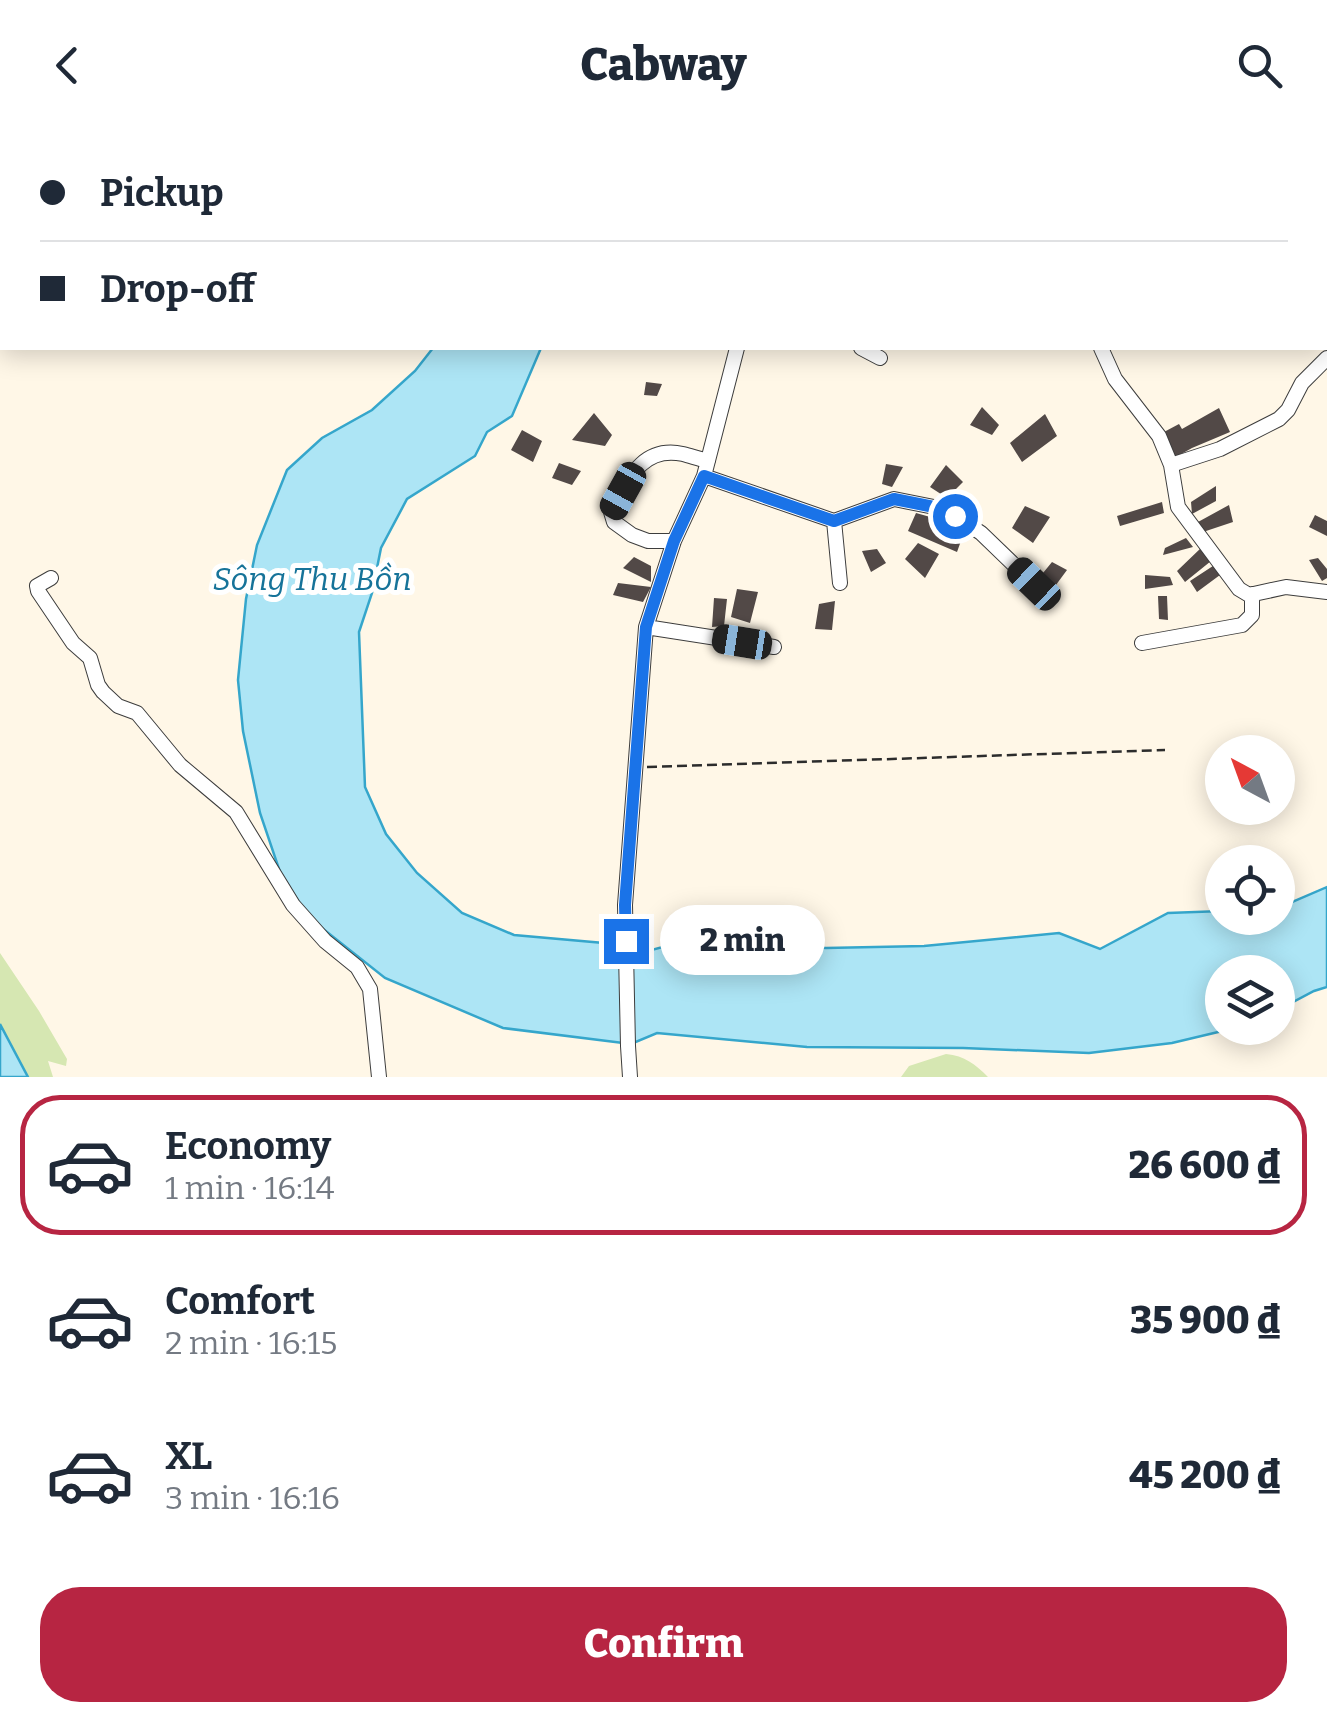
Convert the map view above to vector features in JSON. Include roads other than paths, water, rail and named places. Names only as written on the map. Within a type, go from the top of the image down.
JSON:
[{"type":"street","points":[[630,1077],[625,905],[646,627],[674,541],[706,468],[737,350]]},
{"type":"street","points":[[865,350],[880,358]]},
{"type":"street","points":[[1103,350],[1115,379],[1159,436],[1171,465],[1178,506],[1239,589],[1245,594],[1286,587],[1327,592]]},
{"type":"street","points":[[1171,465],[1220,448],[1279,419],[1302,383],[1327,358]]},
{"type":"street","points":[[674,541],[632,535],[614,522],[612,512],[636,470],[649,457],[676,454],[834,521],[894,499],[934,507],[981,533],[1038,588]]},
{"type":"street","points":[[834,521],[840,583]]},
{"type":"street","points":[[51,578],[37,586],[38,591],[73,642],[90,658],[103,692],[118,706],[137,713],[180,765],[236,812],[293,905],[312,929],[364,976],[373,1007],[380,1077]]},
{"type":"street","points":[[1142,643],[1242,625],[1252,616],[1252,594]]},
{"type":"street","points":[[646,627],[774,647]]},
{"type":"water","name":"Sông Thu Bồn","points":[[431,350],[540,350],[512,416],[487,432],[475,456],[407,499],[381,548],[359,632],[365,787],[386,834],[417,873],[462,913],[514,935],[615,944],[629,956],[663,947],[670,940],[826,948],[924,946],[1059,933],[1100,949],[1168,913],[1205,912],[1205,935],[1295,935],[1295,901],[1327,887],[1327,987],[1295,1001],[1295,955],[1205,955],[1205,1035],[1089,1053],[807,1047],[657,1033],[631,1044],[503,1028],[385,978],[308,917],[280,872],[260,813],[243,731],[238,680],[246,599],[257,545],[287,470],[322,438],[372,410],[415,371]]},
{"type":"water","points":[[0,1024],[28,1077],[0,1077]]}]
